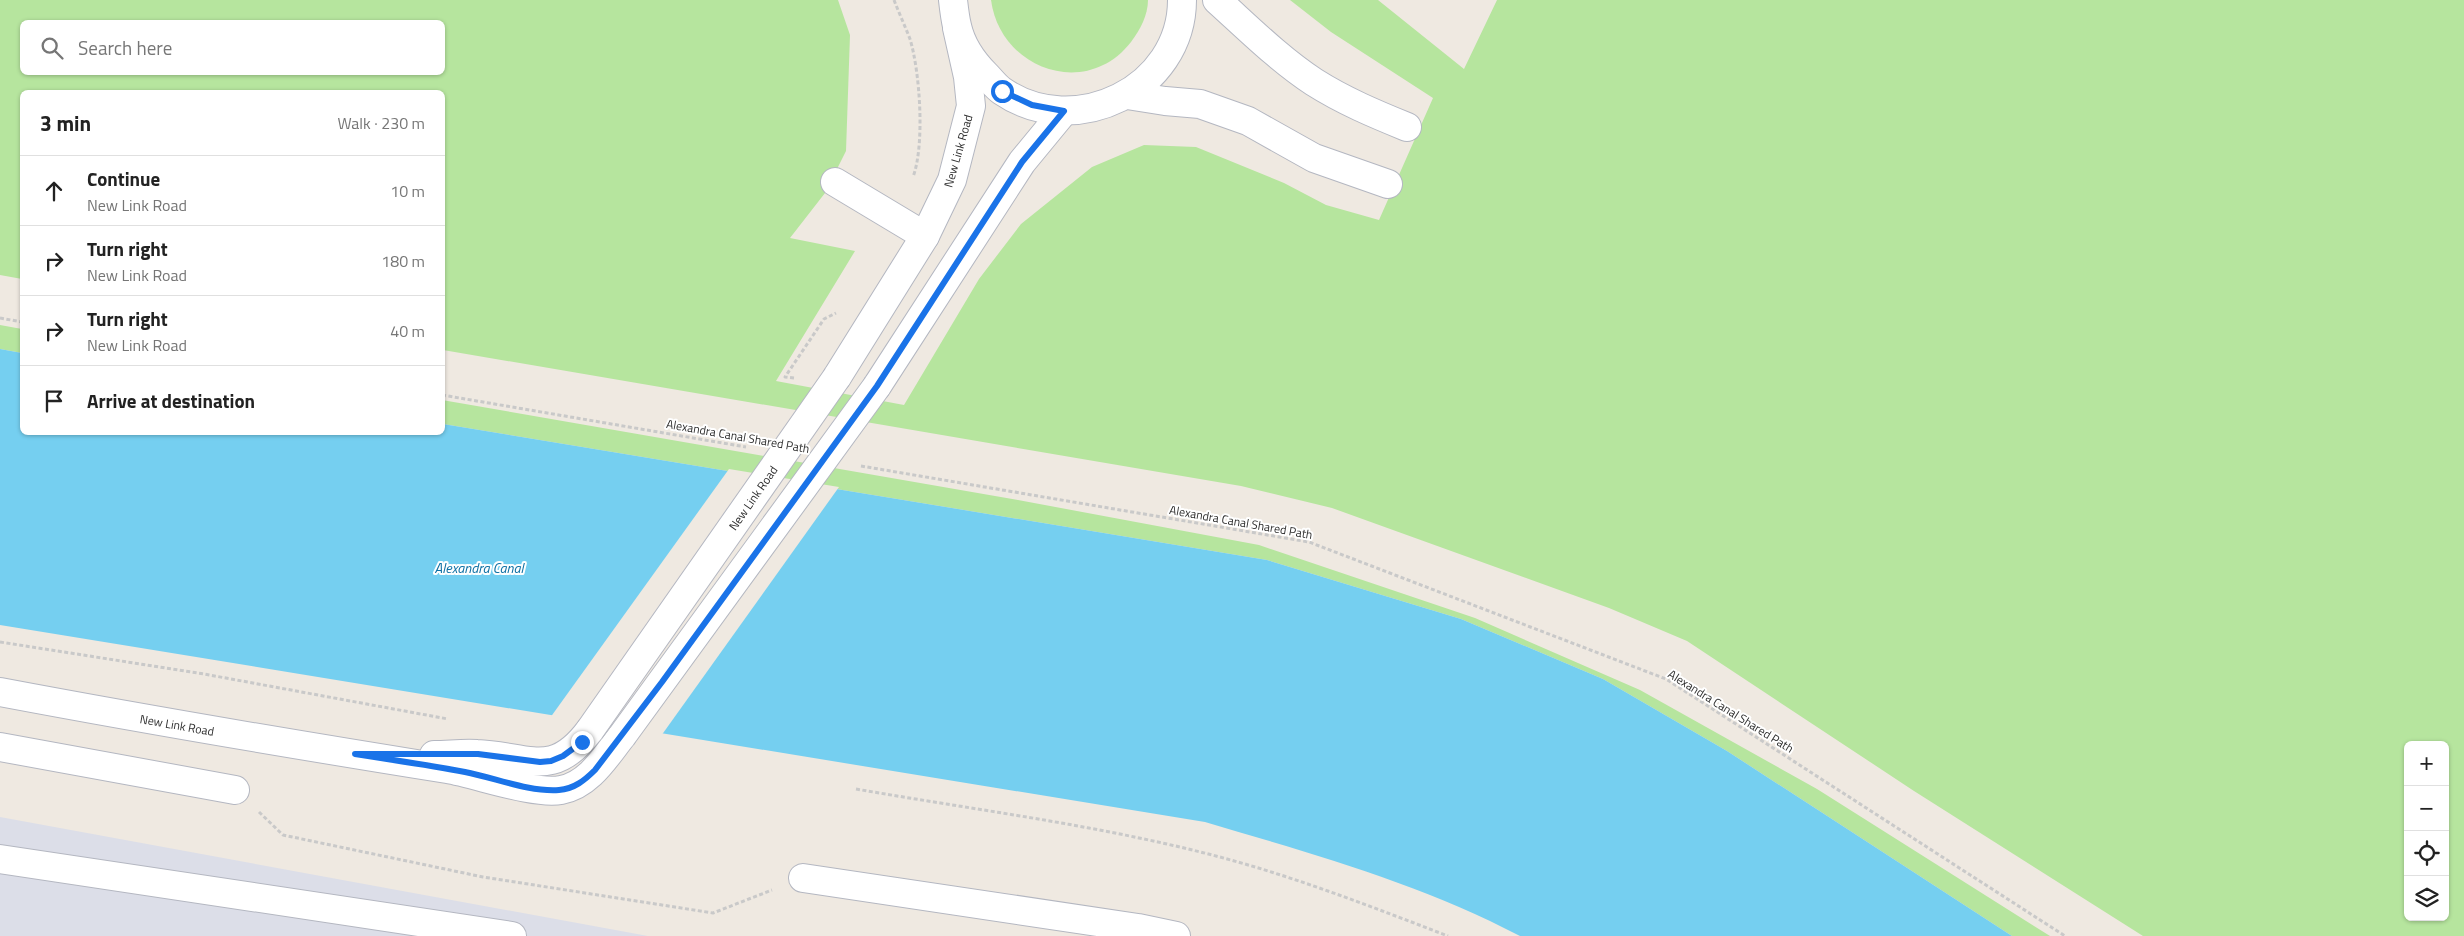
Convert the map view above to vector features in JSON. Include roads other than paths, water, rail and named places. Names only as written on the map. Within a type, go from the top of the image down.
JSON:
[{"type":"street","name":"New Link Road","points":[[355,754],[478,754],[540,762],[551,761],[573,750],[590,730],[837,377],[925,236],[952,180],[971,106],[968,77],[957,28],[954,0]]},
{"type":"street","name":"New Link Road","points":[[957,28],[974,63],[1002,91],[1032,105],[1064,111],[1097,108],[1127,95],[1153,74],[1172,48],[1182,16],[1182,0]]},
{"type":"street","points":[[1217,0],[1276,53],[1313,81],[1362,109],[1407,127]]},
{"type":"street","points":[[1127,95],[1165,102],[1200,104],[1248,121],[1314,158],[1388,184]]},
{"type":"street","name":"New Link Road","points":[[0,692],[465,772],[541,790],[561,790],[582,782],[622,736],[877,386],[1022,162],[1064,111]]},
{"type":"street","points":[[835,182],[925,236]]},
{"type":"street","points":[[0,747],[234,790]]},
{"type":"street","points":[[0,859],[512,936]]},
{"type":"street","points":[[803,878],[1128,926],[1176,936]]},
{"type":"water","name":"Alexandra Canal","points":[[0,349],[20,353],[20,435],[445,435],[445,424],[1267,560],[1461,619],[1603,679],[1727,751],[2012,936],[1520,936],[1482,917],[1405,886],[1326,858],[1205,822],[0,625]]}]
